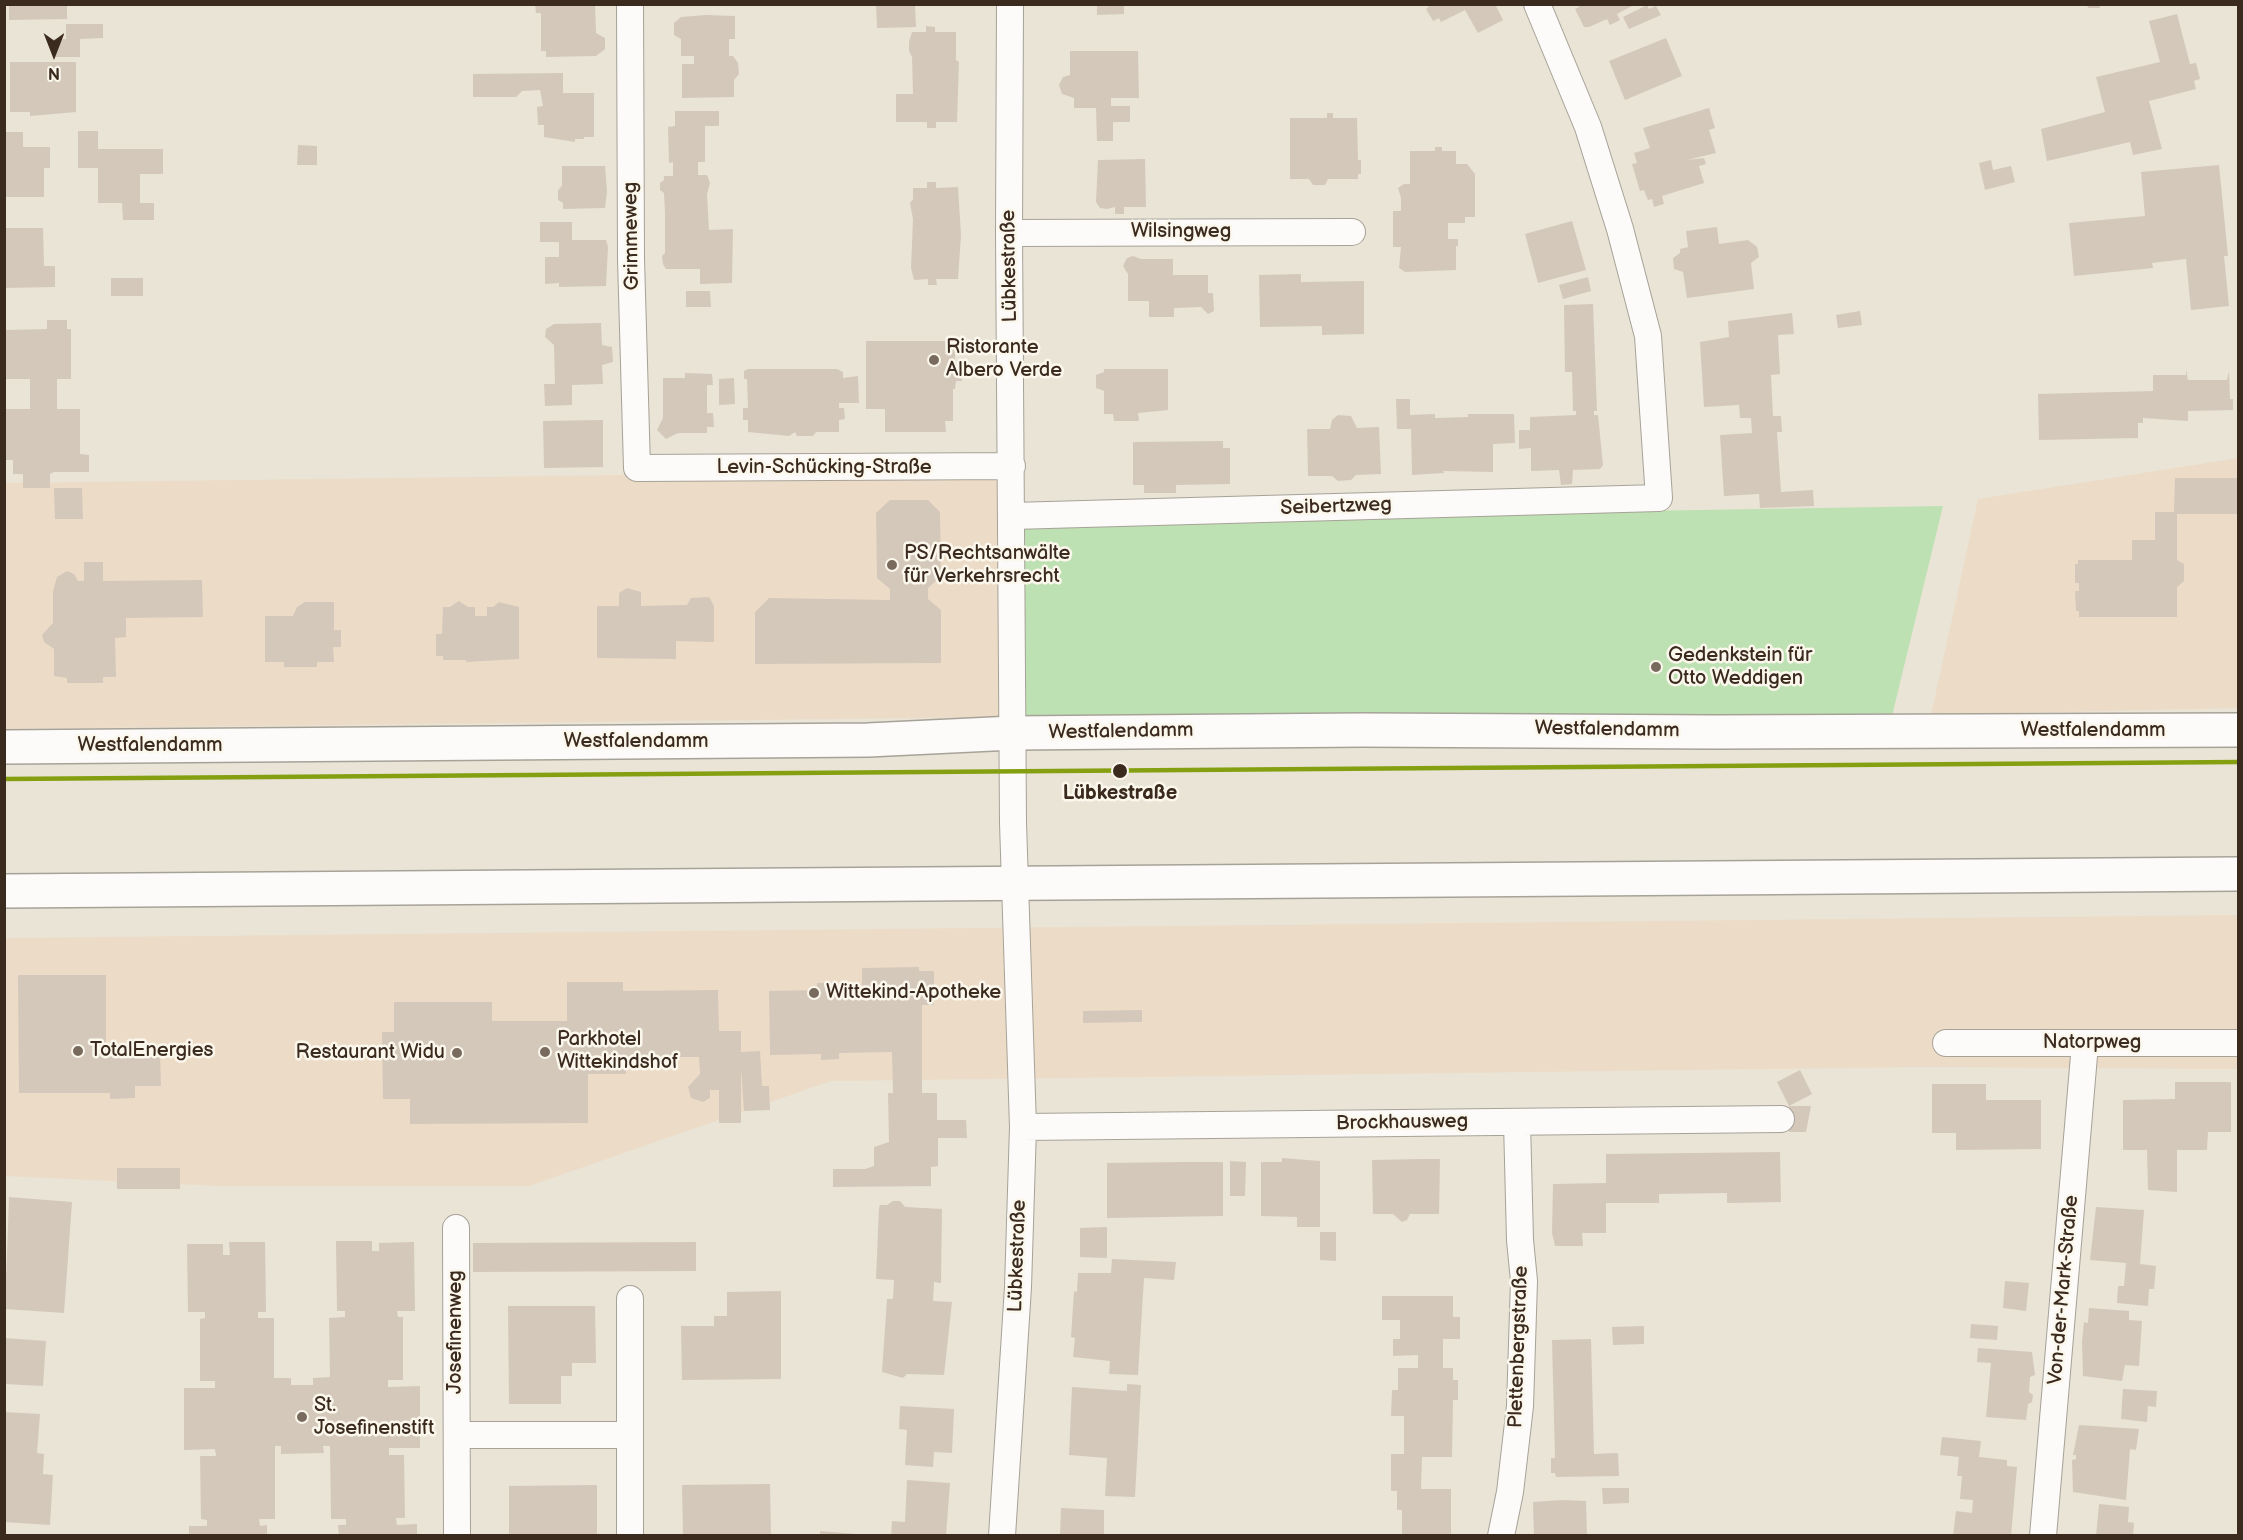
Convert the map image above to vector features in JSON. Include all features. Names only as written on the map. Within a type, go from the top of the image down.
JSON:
[{"type":"main road","name":"Westfalendamm","points":[[4,747],[868,740],[1013,733],[1519,729],[1839,732],[2238,730]]},
{"type":"main road","points":[[4,891],[2238,874]]},
{"type":"street","name":"Grimmeweg","points":[[630,4],[631,259],[637,468]]},
{"type":"street","name":"Lübkestraße","points":[[1002,1536],[1018,1287],[1023,1127],[1013,733],[1009,233],[1010,4]]},
{"type":"street","name":"Seibertzweg","points":[[1012,516],[1659,498],[1648,336],[1620,229],[1588,127],[1537,4]]},
{"type":"street","name":"Wilsingweg","points":[[1009,233],[1352,232]]},
{"type":"street","name":"Levin-Schücking-Straße","points":[[637,468],[1012,466]]},
{"type":"street","name":"Natorpweg","points":[[1946,1043],[2238,1043]]},
{"type":"street","name":"Von-der-Mark-Straße","points":[[2043,1536],[2085,1044]]},
{"type":"street","name":"Brockhausweg","points":[[1023,1127],[1781,1119]]},
{"type":"street","name":"Plettenbergstraße","points":[[1501,1536],[1510,1492],[1520,1406],[1524,1281],[1520,1240],[1517,1122]]},
{"type":"street","name":"Josefinenweg","points":[[456,1228],[457,1536]]},
{"type":"street","points":[[630,1299],[630,1536]]},
{"type":"street","points":[[457,1435],[630,1435]]},
{"type":"shaded area","points":[[2238,458],[2238,708],[1931,715],[1978,499]]},
{"type":"shaded area","points":[[1003,474],[999,701],[1004,708],[1003,717],[5,729],[4,483],[629,475]]},
{"type":"shaded area","points":[[2238,915],[2238,1069],[1925,1067],[831,1081],[529,1186],[220,1186],[5,1176],[5,938]]},
{"type":"green space","points":[[1943,506],[1891,720],[1022,725],[1021,521]]},
{"type":"building","points":[[9,4],[67,4],[67,19],[9,20]]},
{"type":"building","points":[[535,4],[595,4],[596,33],[605,38],[605,49],[596,56],[546,57],[546,51],[541,51],[541,13],[536,13]]},
{"type":"building","points":[[876,4],[915,4],[916,27],[877,28]]},
{"type":"building","points":[[1097,4],[1124,4],[1124,14],[1097,15]]},
{"type":"building","points":[[1431,4],[1495,4],[1503,20],[1478,33],[1465,10],[1441,22],[1439,18],[1433,21],[1426,9]]},
{"type":"building","points":[[1578,4],[1636,4],[1617,14],[1620,20],[1610,25],[1607,19],[1584,27],[1575,9],[1579,7]]},
{"type":"building","points":[[2087,4],[2099,4],[2100,8],[2088,8]]},
{"type":"building","points":[[1647,5],[1649,9],[1656,6],[1661,15],[1629,29],[1623,17]]},
{"type":"building","points":[[2177,14],[2190,64],[2196,63],[2200,79],[2194,81],[2196,89],[2149,101],[2162,149],[2133,155],[2130,142],[2047,161],[2041,129],[2105,112],[2096,77],[2160,62],[2149,21]]},
{"type":"building","points":[[735,16],[735,39],[729,39],[729,56],[733,56],[738,63],[739,74],[734,80],[734,97],[682,98],[682,64],[694,64],[694,56],[681,56],[681,39],[674,35],[674,23],[681,17]]},
{"type":"building","points":[[66,24],[103,24],[103,38],[80,39],[80,57],[53,57],[53,39],[66,39]]},
{"type":"building","points":[[926,26],[935,27],[935,32],[956,32],[956,60],[959,62],[957,122],[936,122],[936,128],[927,128],[927,122],[896,122],[896,94],[913,94],[912,57],[909,51],[912,32],[926,32]]},
{"type":"building","points":[[1666,38],[1682,76],[1625,100],[1609,61]]},
{"type":"building","points":[[1070,51],[1138,51],[1139,98],[1111,98],[1111,106],[1130,106],[1130,122],[1113,122],[1113,141],[1097,141],[1096,108],[1074,108],[1074,98],[1062,94],[1059,85],[1063,77],[1070,75]]},
{"type":"building","points":[[10,62],[76,62],[76,112],[30,116],[30,112],[10,112]]},
{"type":"building","points":[[563,73],[563,93],[594,93],[594,137],[575,139],[575,142],[544,137],[544,125],[538,125],[537,107],[543,106],[540,90],[522,91],[516,97],[473,97],[473,74]]},
{"type":"building","points":[[1709,108],[1715,128],[1709,130],[1716,153],[1687,160],[1704,158],[1706,164],[1699,166],[1704,183],[1662,196],[1664,204],[1654,207],[1652,199],[1648,200],[1644,190],[1640,191],[1632,164],[1637,163],[1634,153],[1650,148],[1643,128]]},
{"type":"building","points":[[675,111],[719,111],[719,126],[705,126],[705,162],[698,162],[698,175],[707,175],[710,183],[707,194],[709,230],[733,229],[732,283],[700,284],[700,269],[666,269],[663,264],[665,213],[664,193],[660,190],[660,183],[664,180],[664,176],[673,176],[673,162],[669,163],[668,127],[675,126]]},
{"type":"building","points":[[1327,113],[1333,113],[1333,118],[1357,118],[1358,160],[1361,160],[1361,174],[1358,174],[1358,179],[1328,179],[1325,185],[1313,185],[1309,179],[1290,179],[1290,118],[1327,118]]},
{"type":"building","points":[[78,131],[98,131],[98,149],[163,149],[163,174],[140,174],[140,203],[154,203],[154,220],[123,220],[122,203],[98,203],[98,168],[78,168]]},
{"type":"building","points":[[4,132],[23,132],[23,147],[50,147],[50,168],[44,168],[44,197],[4,197]]},
{"type":"building","points":[[298,145],[317,146],[317,165],[297,165]]},
{"type":"building","points":[[1435,147],[1442,147],[1442,151],[1456,151],[1456,164],[1467,164],[1475,174],[1475,217],[1465,217],[1465,223],[1448,223],[1448,239],[1458,239],[1456,270],[1405,272],[1399,268],[1401,247],[1393,247],[1393,211],[1401,211],[1398,188],[1404,184],[1410,184],[1410,151],[1435,151]]},
{"type":"building","points":[[1145,159],[1146,207],[1124,207],[1124,214],[1115,214],[1115,207],[1100,208],[1096,202],[1098,160]]},
{"type":"building","points":[[1991,160],[1993,170],[2011,166],[2015,182],[1985,190],[1979,163]]},
{"type":"building","points":[[2219,165],[2228,256],[2224,256],[2229,306],[2191,310],[2186,259],[2152,263],[2153,268],[2074,276],[2069,223],[2145,216],[2141,172]]},
{"type":"building","points":[[562,166],[605,166],[607,192],[605,208],[563,209],[563,203],[558,200],[558,190],[562,186]]},
{"type":"building","points":[[927,182],[936,182],[936,188],[958,187],[961,235],[958,279],[936,279],[937,285],[928,285],[928,279],[914,280],[911,268],[913,219],[910,203],[913,199],[913,188],[927,188]]},
{"type":"building","points":[[1572,221],[1586,270],[1538,283],[1525,234]]},
{"type":"building","points":[[540,222],[572,222],[572,240],[606,240],[608,247],[606,286],[559,287],[559,283],[545,284],[545,257],[559,257],[559,242],[540,242]]},
{"type":"building","points":[[1717,227],[1719,244],[1748,240],[1757,247],[1759,257],[1751,263],[1754,289],[1687,298],[1683,272],[1674,269],[1673,258],[1680,253],[1680,249],[1688,247],[1686,231]]},
{"type":"building","points":[[4,228],[43,228],[44,266],[55,266],[55,287],[4,288]]},
{"type":"building","points":[[1133,256],[1141,259],[1173,259],[1173,275],[1208,275],[1208,293],[1213,293],[1214,311],[1208,314],[1201,307],[1174,308],[1174,317],[1149,317],[1149,301],[1128,301],[1128,274],[1123,266],[1127,258]]},
{"type":"building","points":[[1301,274],[1301,282],[1364,281],[1364,334],[1322,335],[1322,326],[1260,327],[1259,275]]},
{"type":"building","points":[[1588,277],[1591,291],[1563,299],[1559,285]]},
{"type":"building","points":[[111,278],[143,278],[143,296],[111,296]]},
{"type":"building","points":[[686,291],[710,291],[711,307],[686,307]]},
{"type":"building","points":[[1593,304],[1597,411],[1594,411],[1594,415],[1598,415],[1603,465],[1600,469],[1573,470],[1572,484],[1561,485],[1559,470],[1531,471],[1531,448],[1519,449],[1519,430],[1530,430],[1530,417],[1576,415],[1576,411],[1573,411],[1572,372],[1565,372],[1564,305]]},
{"type":"building","points":[[1860,311],[1862,325],[1838,328],[1836,315]]},
{"type":"building","points":[[1792,313],[1794,334],[1778,335],[1780,374],[1771,375],[1773,416],[1781,416],[1782,432],[1777,432],[1781,492],[1813,490],[1814,506],[1760,508],[1759,494],[1724,496],[1720,435],[1752,433],[1751,418],[1740,418],[1739,405],[1704,407],[1700,342],[1729,337],[1728,321]]},
{"type":"building","points":[[47,320],[67,320],[67,329],[71,329],[71,379],[57,379],[57,409],[80,409],[80,454],[89,455],[89,472],[54,472],[50,474],[50,488],[23,488],[23,474],[13,474],[13,460],[4,460],[4,409],[30,409],[30,379],[4,379],[4,330],[47,329]]},
{"type":"building","points":[[601,323],[602,345],[612,347],[613,362],[602,365],[603,384],[572,385],[572,405],[545,406],[544,384],[555,384],[554,345],[545,337],[546,329],[554,324]]},
{"type":"building","points":[[866,341],[955,341],[955,363],[962,364],[962,381],[956,381],[955,389],[953,389],[953,421],[945,421],[946,432],[885,432],[885,409],[866,409]]},
{"type":"building","points":[[748,369],[837,369],[843,372],[843,378],[858,376],[859,403],[839,403],[839,408],[844,408],[845,419],[839,420],[839,432],[816,432],[813,436],[797,436],[795,432],[789,436],[748,432],[748,420],[743,420],[743,408],[748,408],[747,379],[744,379],[744,371]]},
{"type":"building","points":[[1104,369],[1168,369],[1168,410],[1138,413],[1139,421],[1114,421],[1113,414],[1104,414],[1104,391],[1096,388],[1096,375],[1104,372]]},
{"type":"building","points":[[2186,369],[2188,380],[2227,380],[2229,371],[2230,399],[2233,399],[2233,410],[2188,411],[2188,421],[2143,418],[2143,423],[2138,423],[2138,438],[2039,440],[2038,394],[2153,391],[2153,375],[2186,375]]},
{"type":"building","points":[[685,373],[712,374],[713,385],[707,385],[707,413],[713,413],[714,427],[707,427],[707,433],[678,433],[666,439],[657,430],[663,418],[663,378],[685,378]]},
{"type":"building","points":[[734,378],[735,404],[719,405],[719,379]]},
{"type":"building","points":[[1396,399],[1410,399],[1410,415],[1435,414],[1435,418],[1468,417],[1468,414],[1514,414],[1515,443],[1493,444],[1493,472],[1443,471],[1444,473],[1412,475],[1411,429],[1397,429]]},
{"type":"building","points":[[1338,415],[1351,416],[1357,428],[1379,427],[1381,474],[1356,475],[1351,480],[1338,481],[1332,476],[1308,476],[1307,429],[1330,429],[1332,420]]},
{"type":"building","points":[[603,420],[603,467],[544,468],[543,421]]},
{"type":"building","points":[[1223,441],[1223,448],[1230,448],[1230,484],[1176,485],[1176,493],[1144,493],[1144,485],[1133,485],[1133,442]]},
{"type":"building","points":[[2175,478],[2238,478],[2238,514],[2177,514],[2177,560],[2184,564],[2184,581],[2177,587],[2177,617],[2079,617],[2079,611],[2076,611],[2075,591],[2079,591],[2079,583],[2075,583],[2075,564],[2078,564],[2078,560],[2132,560],[2132,540],[2155,540],[2155,512],[2174,512]]},
{"type":"building","points":[[54,488],[82,488],[83,519],[55,519]]},
{"type":"building","points":[[890,500],[928,500],[940,512],[941,576],[928,588],[928,599],[941,610],[941,663],[755,664],[755,612],[769,598],[890,600],[890,589],[877,578],[876,513]]},
{"type":"building","points":[[84,562],[103,562],[103,581],[202,580],[203,617],[126,618],[126,637],[115,638],[116,677],[103,677],[103,683],[67,683],[67,678],[54,676],[54,649],[44,642],[42,635],[53,623],[53,591],[57,577],[67,571],[74,574],[78,581],[84,581]]},
{"type":"building","points":[[627,588],[641,592],[641,606],[687,605],[691,598],[709,597],[714,606],[714,642],[676,641],[676,659],[597,658],[597,606],[619,606],[619,593]]},
{"type":"building","points":[[459,601],[468,607],[475,607],[475,616],[487,616],[487,607],[493,607],[499,602],[519,607],[519,659],[466,662],[466,660],[443,660],[443,656],[436,656],[436,634],[442,634],[443,607],[450,607]]},
{"type":"building","points":[[305,602],[334,602],[334,630],[341,630],[341,647],[333,647],[334,662],[317,662],[317,667],[284,667],[284,662],[265,662],[265,616],[293,616],[297,607]]},
{"type":"building","points":[[919,967],[919,971],[934,971],[934,1005],[922,1005],[922,1093],[937,1093],[937,1120],[966,1120],[967,1138],[938,1138],[938,1166],[931,1167],[931,1186],[833,1187],[833,1169],[865,1169],[874,1166],[874,1147],[889,1142],[888,1093],[893,1093],[892,1052],[839,1053],[839,1059],[821,1060],[821,1054],[770,1055],[769,991],[817,990],[817,983],[831,983],[831,990],[862,990],[862,968]]},
{"type":"building","points":[[18,975],[106,975],[106,1054],[160,1053],[161,1086],[135,1086],[135,1098],[110,1099],[110,1093],[19,1093]]},
{"type":"building","points":[[567,982],[623,982],[623,991],[718,990],[719,1031],[741,1031],[741,1052],[760,1051],[762,1086],[769,1086],[770,1110],[744,1111],[741,1067],[741,1123],[719,1123],[719,1090],[710,1090],[710,1098],[703,1102],[691,1098],[688,1087],[700,1074],[699,1057],[626,1057],[626,1074],[588,1074],[588,1123],[410,1124],[410,1099],[383,1099],[382,1032],[394,1032],[394,1002],[492,1002],[492,1021],[567,1021]]},
{"type":"building","points":[[1142,1010],[1142,1022],[1083,1023],[1083,1011]]},
{"type":"building","points":[[1800,1070],[1812,1094],[1789,1106],[1777,1082]]},
{"type":"building","points":[[2175,1082],[2231,1082],[2231,1132],[2208,1132],[2207,1150],[2177,1150],[2177,1192],[2148,1190],[2147,1150],[2123,1150],[2123,1100],[2175,1099]]},
{"type":"building","points":[[1932,1084],[1986,1084],[1986,1100],[2041,1100],[2041,1149],[1956,1150],[1956,1133],[1932,1133]]},
{"type":"building","points":[[1789,1106],[1811,1106],[1806,1132],[1789,1132]]},
{"type":"building","points":[[1780,1152],[1781,1202],[1727,1203],[1727,1193],[1659,1194],[1659,1203],[1606,1203],[1606,1233],[1582,1233],[1583,1246],[1555,1246],[1552,1233],[1553,1184],[1606,1183],[1606,1154]]},
{"type":"building","points":[[1282,1158],[1320,1161],[1320,1227],[1297,1227],[1297,1217],[1261,1216],[1261,1162],[1282,1162]]},
{"type":"building","points":[[1440,1159],[1439,1214],[1410,1214],[1407,1220],[1402,1222],[1393,1214],[1373,1214],[1372,1160]]},
{"type":"building","points":[[1230,1161],[1246,1162],[1245,1196],[1230,1196]]},
{"type":"building","points":[[1223,1162],[1223,1216],[1107,1218],[1107,1163]]},
{"type":"building","points":[[117,1168],[180,1168],[180,1189],[117,1189]]},
{"type":"building","points":[[9,1197],[72,1202],[64,1313],[5,1309]]},
{"type":"building","points":[[893,1201],[900,1201],[905,1207],[942,1209],[941,1283],[934,1282],[933,1301],[952,1302],[944,1375],[907,1374],[903,1378],[882,1372],[887,1299],[893,1299],[894,1280],[876,1279],[879,1208],[880,1205],[887,1205]]},
{"type":"building","points":[[2096,1207],[2144,1210],[2140,1264],[2156,1266],[2154,1289],[2149,1289],[2148,1306],[2117,1303],[2118,1286],[2124,1286],[2126,1263],[2090,1260]]},
{"type":"building","points":[[1107,1227],[1107,1258],[1080,1257],[1080,1228]]},
{"type":"building","points":[[1320,1232],[1336,1232],[1336,1261],[1320,1260]]},
{"type":"building","name":"St. Josefinenstift","points":[[336,1241],[372,1241],[372,1251],[379,1251],[379,1243],[414,1242],[415,1311],[397,1311],[398,1317],[403,1317],[403,1380],[388,1380],[388,1387],[420,1386],[420,1448],[389,1448],[389,1455],[404,1455],[405,1518],[396,1518],[397,1525],[417,1524],[417,1536],[339,1536],[338,1525],[346,1525],[346,1519],[331,1519],[330,1446],[323,1446],[324,1453],[281,1454],[281,1446],[275,1446],[275,1519],[259,1519],[260,1526],[267,1525],[267,1536],[189,1536],[189,1526],[207,1526],[207,1520],[201,1519],[200,1456],[216,1456],[215,1449],[184,1450],[184,1388],[215,1388],[215,1381],[200,1381],[200,1319],[205,1318],[205,1312],[188,1312],[187,1244],[223,1244],[223,1255],[230,1255],[229,1242],[265,1242],[266,1312],[258,1312],[258,1318],[274,1318],[274,1378],[291,1378],[291,1385],[313,1385],[313,1378],[330,1377],[329,1318],[345,1317],[345,1311],[337,1311]]},
{"type":"building","points":[[696,1242],[696,1271],[473,1272],[473,1243]]},
{"type":"building","points":[[1112,1259],[1176,1262],[1174,1280],[1144,1278],[1138,1375],[1109,1374],[1110,1361],[1073,1357],[1075,1338],[1071,1337],[1074,1291],[1077,1292],[1078,1273],[1111,1273]]},
{"type":"building","points":[[2005,1281],[2029,1283],[2026,1311],[2003,1308]]},
{"type":"building","points":[[781,1291],[781,1379],[682,1380],[681,1326],[714,1326],[714,1316],[727,1316],[727,1292]]},
{"type":"building","points":[[1382,1296],[1453,1296],[1453,1317],[1460,1317],[1460,1339],[1443,1339],[1443,1368],[1453,1368],[1453,1380],[1458,1380],[1458,1400],[1453,1400],[1452,1457],[1422,1457],[1421,1489],[1451,1489],[1451,1536],[1402,1536],[1402,1510],[1397,1510],[1397,1491],[1391,1491],[1391,1454],[1404,1454],[1404,1416],[1391,1416],[1392,1390],[1398,1390],[1398,1368],[1418,1368],[1418,1355],[1393,1356],[1393,1339],[1400,1339],[1400,1320],[1382,1320]]},
{"type":"building","points":[[508,1306],[595,1306],[596,1363],[572,1363],[572,1376],[561,1376],[561,1404],[509,1404]]},
{"type":"building","points":[[2089,1308],[2129,1311],[2129,1320],[2142,1321],[2139,1366],[2125,1365],[2122,1381],[2083,1376],[2082,1342],[2084,1322],[2088,1323]]},
{"type":"building","points":[[1971,1324],[1998,1326],[1997,1340],[1970,1338]]},
{"type":"building","points":[[1644,1326],[1644,1344],[1613,1345],[1612,1327]]},
{"type":"building","points":[[4,1338],[46,1341],[43,1386],[4,1384]]},
{"type":"building","points":[[1591,1339],[1594,1454],[1618,1453],[1619,1476],[1556,1477],[1555,1473],[1551,1473],[1551,1458],[1555,1458],[1552,1340]]},
{"type":"building","points":[[1978,1348],[2032,1352],[2035,1375],[2030,1377],[2029,1392],[2033,1395],[2032,1402],[2028,1404],[2026,1420],[1986,1417],[1991,1363],[1977,1362]]},
{"type":"building","points":[[1127,1384],[1141,1385],[1135,1497],[1105,1496],[1107,1458],[1069,1455],[1072,1387],[1127,1391]]},
{"type":"building","points":[[2123,1389],[2157,1391],[2156,1407],[2148,1406],[2147,1422],[2121,1419]]},
{"type":"building","points":[[900,1406],[954,1409],[952,1453],[934,1452],[933,1467],[905,1465],[907,1430],[899,1429]]},
{"type":"building","points":[[4,1412],[40,1414],[37,1453],[44,1454],[43,1474],[53,1475],[50,1525],[4,1522]]},
{"type":"building","points":[[2079,1425],[2139,1429],[2136,1450],[2130,1449],[2126,1500],[2073,1492],[2072,1460],[2076,1459],[2076,1455],[2073,1455]]},
{"type":"building","points":[[1942,1437],[1981,1441],[1979,1457],[2007,1460],[2007,1466],[2017,1467],[2011,1536],[1953,1536],[1956,1511],[1972,1513],[1973,1500],[1960,1499],[1962,1476],[1957,1476],[1959,1457],[1940,1455]]},
{"type":"building","points":[[907,1480],[950,1483],[946,1536],[891,1536],[892,1521],[905,1522]]},
{"type":"building","points":[[770,1484],[771,1536],[683,1536],[682,1485]]},
{"type":"building","points":[[597,1485],[597,1536],[509,1536],[509,1486]]},
{"type":"building","points":[[1602,1488],[1629,1488],[1629,1503],[1603,1504]]},
{"type":"building","points":[[1586,1501],[1587,1536],[1534,1536],[1533,1502]]},
{"type":"building","points":[[2099,1504],[2129,1507],[2128,1522],[2134,1523],[2133,1536],[2096,1536]]},
{"type":"building","points":[[1061,1508],[1104,1510],[1104,1536],[1060,1536]]},
{"type":"building","points":[[820,1531],[856,1534],[856,1536],[820,1536]]},
{"type":"transit line","points":[[4,779],[2238,762]]},
{"type":"place","name":"Ristorante Albero Verde","points":[[934,360]]},
{"type":"place","name":"PS/Rechtsanwälte für Verkehrsrecht","points":[[892,565]]},
{"type":"place","name":"Gedenkstein für Otto Weddigen","points":[[1656,667]]},
{"type":"place","name":"Lübkestraße","points":[[1120,771]]},
{"type":"place","name":"Wittekind-Apotheke","points":[[814,993]]},
{"type":"place","name":"TotalEnergies","points":[[78,1051]]},
{"type":"place","name":"Parkhotel Wittekindshof","points":[[545,1052]]},
{"type":"place","name":"Restaurant Widu","points":[[457,1053]]},
{"type":"place","name":"St. Josefinenstift","points":[[302,1417]]}]
